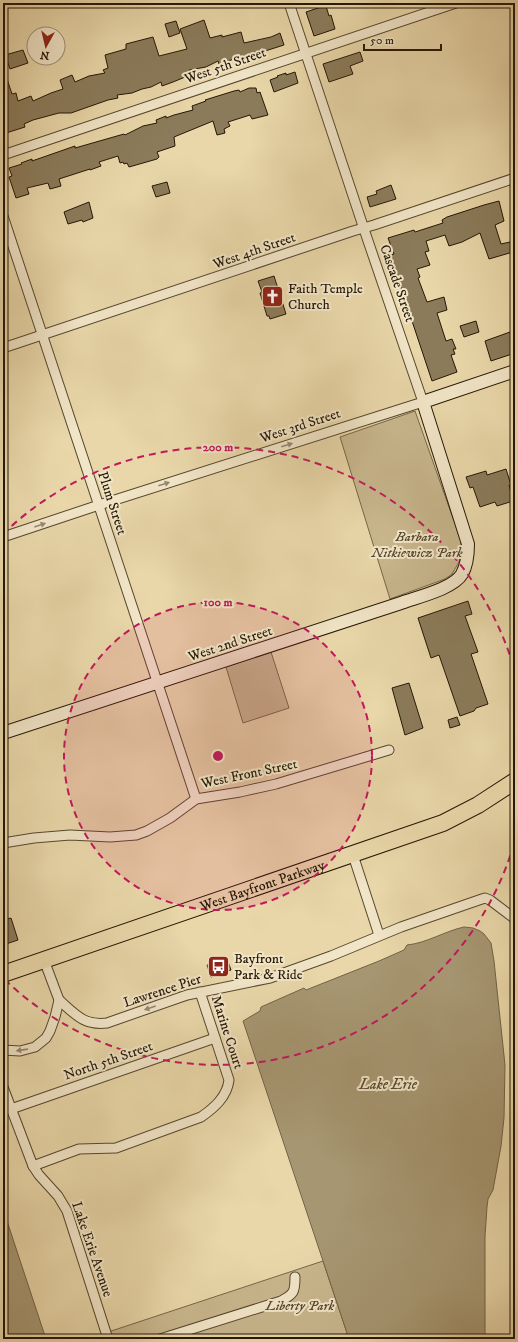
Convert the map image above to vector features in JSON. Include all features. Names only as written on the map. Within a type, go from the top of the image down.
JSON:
[{"type":"highway","name":"West Bayfront Parkway","points":[[3,974],[443,823],[478,805],[515,781]]},
{"type":"street","name":"Cascade Street","points":[[289,3],[363,228],[423,402],[466,537],[468,544],[467,557],[466,566],[462,575]]},
{"type":"street","name":"West 5th Street","points":[[3,155],[456,3]]},
{"type":"street","name":"West 4th Street","points":[[3,348],[43,336],[515,178]]},
{"type":"street","name":"Plum Street","points":[[3,216],[196,799]]},
{"type":"street","name":"West 3rd Street","points":[[3,537],[515,371]]},
{"type":"street","name":"West 2nd Street","points":[[3,733],[445,587],[457,580],[462,575]]},
{"type":"street","name":"West Front Street","points":[[4,840],[64,836],[110,837],[136,835],[147,832],[164,822],[196,799],[240,792],[276,784],[389,750]]},
{"type":"street","points":[[353,854],[379,935]]},
{"type":"street","name":"Lawrence Pier","points":[[59,1000],[86,1022],[99,1024],[107,1023],[200,992],[270,978],[326,958],[379,935],[485,898],[515,918]]},
{"type":"street","points":[[3,1050],[27,1050],[41,1044],[50,1031],[59,1000],[44,960]]},
{"type":"street","name":"Marine Court","points":[[33,1166],[78,1149],[116,1148],[201,1117],[213,1109],[226,1091],[229,1080],[200,992]]},
{"type":"street","name":"North 5th Street","points":[[11,1109],[215,1038]]},
{"type":"street","name":"Lake Erie Avenue","points":[[3,1087],[33,1166],[58,1196],[66,1211],[108,1339]]},
{"type":"street","points":[[160,1339],[281,1301],[291,1296],[295,1288],[295,1277]]},
{"type":"green space","name":"Barbara Nitkiewicz Park","points":[[415,411],[461,541],[461,553],[459,562],[452,574],[445,579],[390,599],[340,437]]},
{"type":"green space","points":[[271,652],[289,708],[243,723],[226,667]]},
{"type":"green space","name":"Liberty Park","points":[[323,1261],[349,1339],[87,1339]]},
{"type":"water","name":"Lake Erie","points":[[464,927],[473,928],[480,931],[491,943],[505,1065],[504,1118],[501,1146],[493,1190],[488,1199],[487,1207],[485,1236],[485,1339],[349,1339],[243,1021],[260,1011],[261,1007],[304,988],[306,990],[379,961],[404,950],[407,945],[422,942]]},
{"type":"water","points":[[3,1209],[8,1224],[46,1339],[3,1339]]},
{"type":"building","points":[[326,6],[329,16],[331,15],[335,29],[314,36],[306,12]]},
{"type":"building","points":[[204,20],[210,38],[222,35],[222,37],[241,32],[244,43],[271,37],[280,33],[284,45],[265,51],[264,49],[236,60],[235,58],[225,63],[219,64],[218,61],[206,67],[189,70],[190,75],[162,86],[161,82],[132,93],[117,95],[118,98],[71,113],[59,113],[33,120],[24,124],[25,127],[3,134],[3,73],[5,73],[12,94],[16,93],[18,101],[31,96],[33,101],[63,89],[60,80],[72,75],[75,82],[89,76],[105,73],[103,70],[108,68],[105,55],[126,49],[126,44],[153,37],[159,56],[187,49],[180,29]]},
{"type":"building","points":[[176,21],[180,33],[169,37],[165,24]]},
{"type":"building","points":[[23,50],[26,58],[26,64],[10,69],[5,55]]},
{"type":"building","points":[[360,52],[363,61],[350,66],[353,74],[329,82],[323,64]]},
{"type":"building","points":[[295,72],[298,83],[274,92],[270,80],[286,73],[286,75]]},
{"type":"building","points":[[249,88],[256,88],[257,93],[260,92],[268,115],[252,119],[250,115],[228,122],[230,126],[224,129],[225,133],[217,135],[213,121],[174,137],[175,146],[157,152],[159,157],[157,159],[129,167],[127,163],[120,163],[118,156],[99,162],[101,166],[59,179],[61,186],[50,189],[48,183],[27,188],[29,194],[16,198],[9,177],[12,176],[9,168],[32,159],[32,161],[75,146],[75,148],[124,134],[125,135],[143,126],[157,123],[156,120],[166,116],[166,118],[193,110],[192,106],[206,101],[205,100],[234,91],[239,90],[240,92]]},
{"type":"building","points":[[167,182],[170,193],[156,197],[152,186]]},
{"type":"building","points":[[391,185],[396,199],[370,207],[367,197],[377,194],[376,191]]},
{"type":"building","points":[[499,201],[504,221],[495,225],[501,244],[510,242],[513,252],[489,259],[480,233],[462,242],[449,246],[445,235],[426,241],[429,251],[425,252],[430,265],[417,269],[420,277],[418,278],[427,302],[444,297],[447,310],[437,313],[446,341],[452,339],[456,349],[453,349],[455,354],[451,355],[457,372],[432,381],[390,255],[394,254],[388,238],[414,230],[415,232],[443,223],[442,220],[447,217]]},
{"type":"building","points":[[89,202],[93,218],[83,222],[82,220],[68,224],[64,212]]},
{"type":"building","points":[[274,276],[286,314],[270,319],[269,316],[267,316],[258,281]]},
{"type":"building","points":[[476,321],[479,332],[464,337],[460,326]]},
{"type":"building","points":[[510,332],[515,346],[515,353],[491,361],[485,341]]},
{"type":"building","points":[[506,469],[511,485],[509,485],[513,501],[497,506],[495,502],[480,507],[473,487],[470,488],[466,477],[486,471],[487,475]]},
{"type":"building","points":[[468,601],[472,614],[465,616],[478,652],[471,654],[488,704],[460,716],[439,655],[431,658],[418,618]]},
{"type":"building","points":[[409,683],[423,728],[405,735],[392,688]]},
{"type":"building","points":[[457,717],[460,725],[450,728],[448,720]]},
{"type":"building","points":[[11,918],[18,940],[3,945],[3,920]]},
{"type":"building","points":[[221,957],[222,960],[227,959],[231,970],[211,977],[207,965],[212,964],[211,961]]},
{"type":"place","name":"Faith Temple Church","points":[[272,296]]},
{"type":"place","name":"Bayfront Park & Ride","points":[[219,966]]}]
